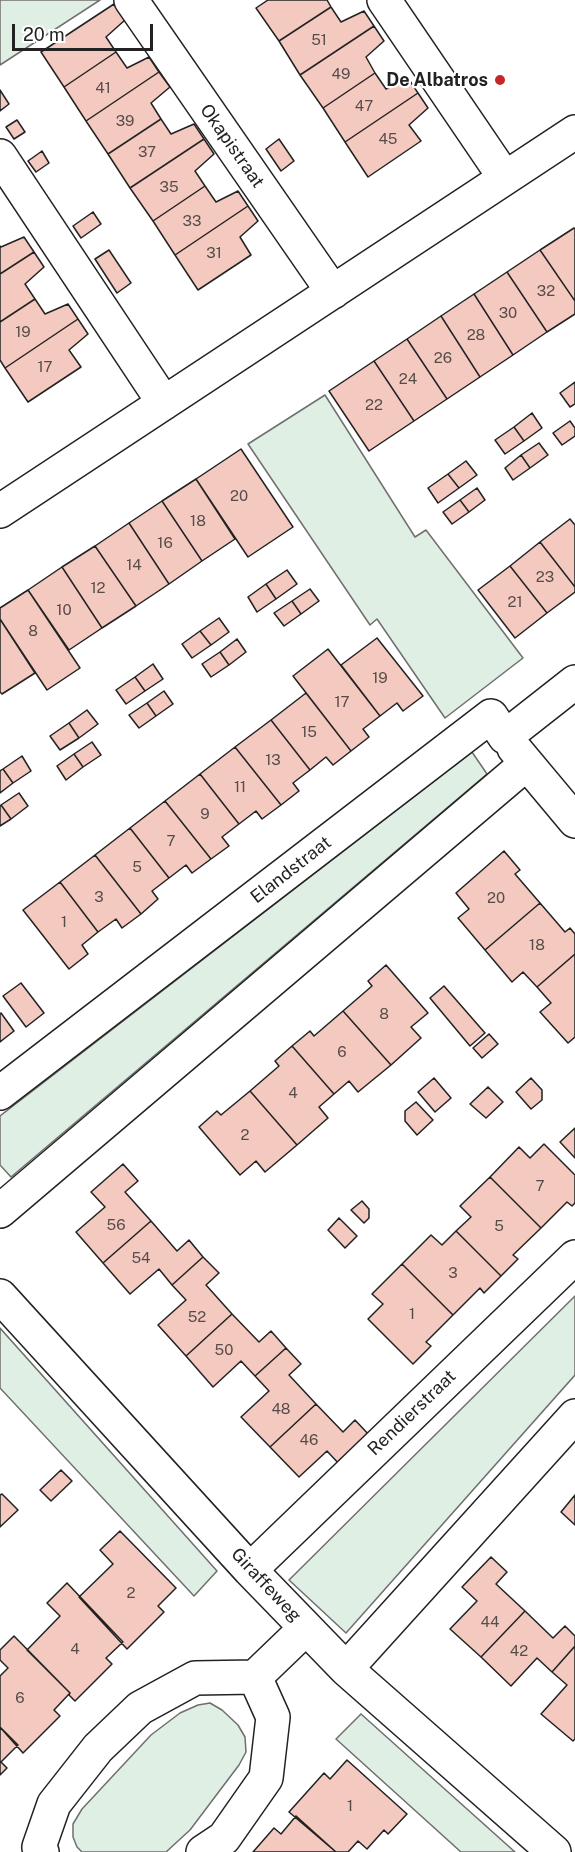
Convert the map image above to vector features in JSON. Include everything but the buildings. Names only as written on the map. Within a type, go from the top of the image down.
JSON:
[{"type":"street","name":"Okapistraat","points":[[131,0],[333,292]]},
{"type":"street","points":[[384,0],[505,178]]},
{"type":"street","points":[[0,511],[575,132]]},
{"type":"street","points":[[0,156],[164,403]]},
{"type":"street","points":[[575,682],[505,737],[575,821]]},
{"type":"street","name":"Elandstraat","points":[[0,1094],[491,716],[505,737]]},
{"type":"street","points":[[0,1211],[526,765]]},
{"type":"street","name":"Rendierstraat","points":[[250,1570],[575,1257]]},
{"type":"street","name":"Giraffeweg","points":[[0,1296],[250,1570],[346,1669],[554,1852]]},
{"type":"street","points":[[346,1669],[575,1416]]},
{"type":"street","points":[[42,1852],[39,1847],[54,1804],[98,1748],[140,1708],[195,1678],[255,1677],[306,1628]]},
{"type":"street","points":[[203,1852],[224,1838],[266,1778],[273,1717],[255,1677]]},
{"type":"green space","points":[[0,0],[100,0],[0,65]]},
{"type":"green space","points":[[325,395],[415,537],[426,530],[523,658],[445,718],[377,619],[370,625],[248,444]]},
{"type":"green space","points":[[472,752],[487,774],[11,1177],[0,1165],[0,1116]]},
{"type":"green space","points":[[575,1296],[575,1375],[346,1633],[289,1580]]},
{"type":"green space","points":[[0,1328],[217,1571],[194,1596],[0,1388]]},
{"type":"green space","points":[[210,1703],[222,1710],[238,1725],[245,1737],[246,1752],[239,1765],[190,1830],[166,1852],[82,1852],[73,1837],[73,1824],[82,1809],[151,1735],[180,1713],[198,1705]]},
{"type":"green space","points":[[361,1714],[515,1852],[461,1852],[336,1739]]},
{"type":"place","name":"De Albatros","points":[[500,80]]}]
